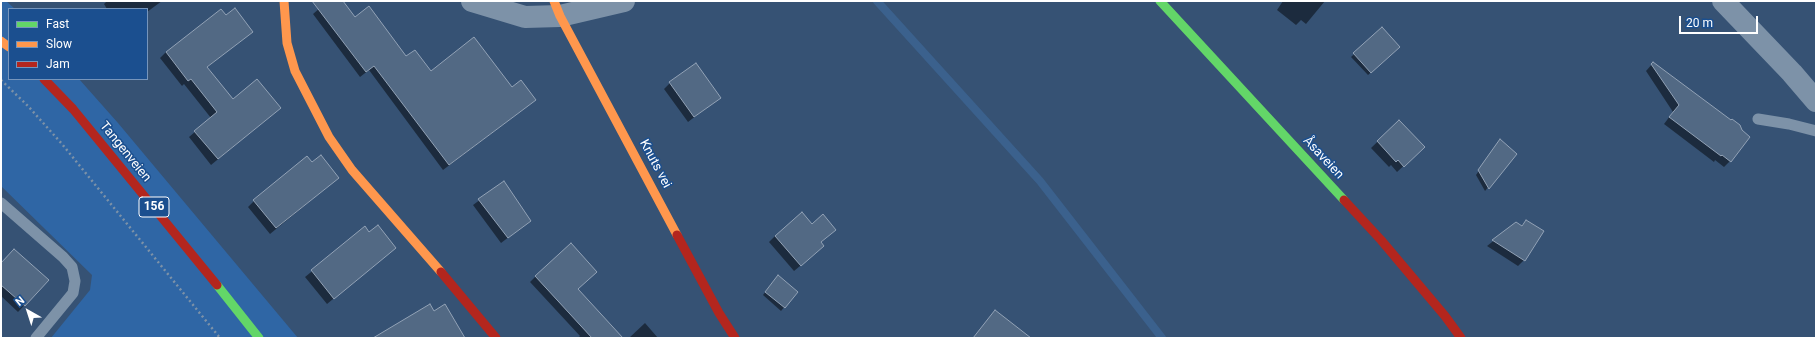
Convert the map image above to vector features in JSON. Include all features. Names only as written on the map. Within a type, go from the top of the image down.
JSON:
[{"type":"street","points":[[284,1],[287,43],[295,71],[329,137],[352,170],[430,259],[496,338]]},
{"type":"street","points":[[472,1],[525,17],[557,9],[624,1]]},
{"type":"street","name":"Åsaveien","points":[[1160,1],[1380,240],[1445,316],[1461,338]]},
{"type":"street","points":[[1723,1],[1792,73],[1816,102]]},
{"type":"street","name":"Knuts vei","points":[[557,9],[719,313],[735,338]]},
{"type":"street","name":"Tangenveien","points":[[45,80],[73,109],[191,252],[259,338]]},
{"type":"lane","points":[[1758,120],[1789,124],[1816,131]]},
{"type":"lane","points":[[1,202],[63,257],[72,267],[75,281],[73,293],[36,338]]},
{"type":"path","points":[[1,80],[28,106],[62,144],[220,338]]},
{"type":"shaded area","points":[[1,1],[6,1],[14,8],[8,8],[8,80],[80,80],[118,123],[298,338],[51,338],[90,290],[92,275],[1,186]]},
{"type":"building","points":[[312,1],[343,1],[355,17],[369,6],[406,56],[415,50],[431,71],[474,37],[512,87],[521,80],[536,100],[449,165],[374,66],[366,72]]},
{"type":"building","points":[[235,8],[253,32],[207,67],[233,99],[257,79],[281,108],[218,159],[194,131],[217,112],[191,79],[188,81],[166,52],[221,9],[226,15]]},
{"type":"building","points":[[1382,27],[1400,47],[1371,73],[1353,53]]},
{"type":"building","points":[[1653,62],[1731,120],[1732,119],[1740,125],[1742,130],[1750,137],[1731,162],[1669,117],[1679,105],[1651,64]]},
{"type":"building","points":[[696,63],[721,98],[694,117],[669,82]]},
{"type":"building","points":[[1399,120],[1425,147],[1404,167],[1398,160],[1396,162],[1377,141]]},
{"type":"building","points":[[1500,139],[1517,154],[1489,189],[1478,170]]},
{"type":"building","points":[[321,155],[339,178],[276,228],[253,200],[307,156],[312,162]]},
{"type":"building","points":[[504,181],[531,221],[508,238],[478,199]]},
{"type":"building","points":[[802,212],[812,224],[823,214],[836,230],[821,242],[824,246],[801,266],[775,236]]},
{"type":"building","points":[[1526,220],[1544,231],[1525,261],[1492,240],[1516,222],[1522,226]]},
{"type":"building","points":[[378,225],[396,248],[334,299],[311,270],[365,226],[369,232]]},
{"type":"building","points":[[571,243],[597,272],[578,289],[623,338],[592,338],[535,276]]},
{"type":"building","points":[[14,249],[49,280],[25,306],[1,285],[1,263]]},
{"type":"building","points":[[778,275],[798,292],[785,308],[765,292]]},
{"type":"building","points":[[430,304],[434,311],[445,304],[465,338],[373,338]]},
{"type":"building","points":[[995,310],[1031,338],[973,338]]},
{"type":"waterway","points":[[877,1],[1040,181],[1162,338]]},
{"type":"traffic: fast","points":[[1160,1],[1344,200]]},
{"type":"traffic: fast","points":[[217,285],[259,338]]},
{"type":"traffic: slow","points":[[284,1],[287,43],[295,71],[329,137],[352,170],[441,272]]},
{"type":"traffic: slow","points":[[554,1],[560,16],[677,235]]},
{"type":"traffic: slow","points":[[1,41],[8,46]]},
{"type":"traffic: jam","points":[[45,80],[73,109],[217,285]]},
{"type":"traffic: jam","points":[[1344,200],[1381,240],[1445,316],[1461,338]]},
{"type":"traffic: jam","points":[[677,235],[719,313],[735,338]]},
{"type":"traffic: jam","points":[[441,272],[496,338]]}]
